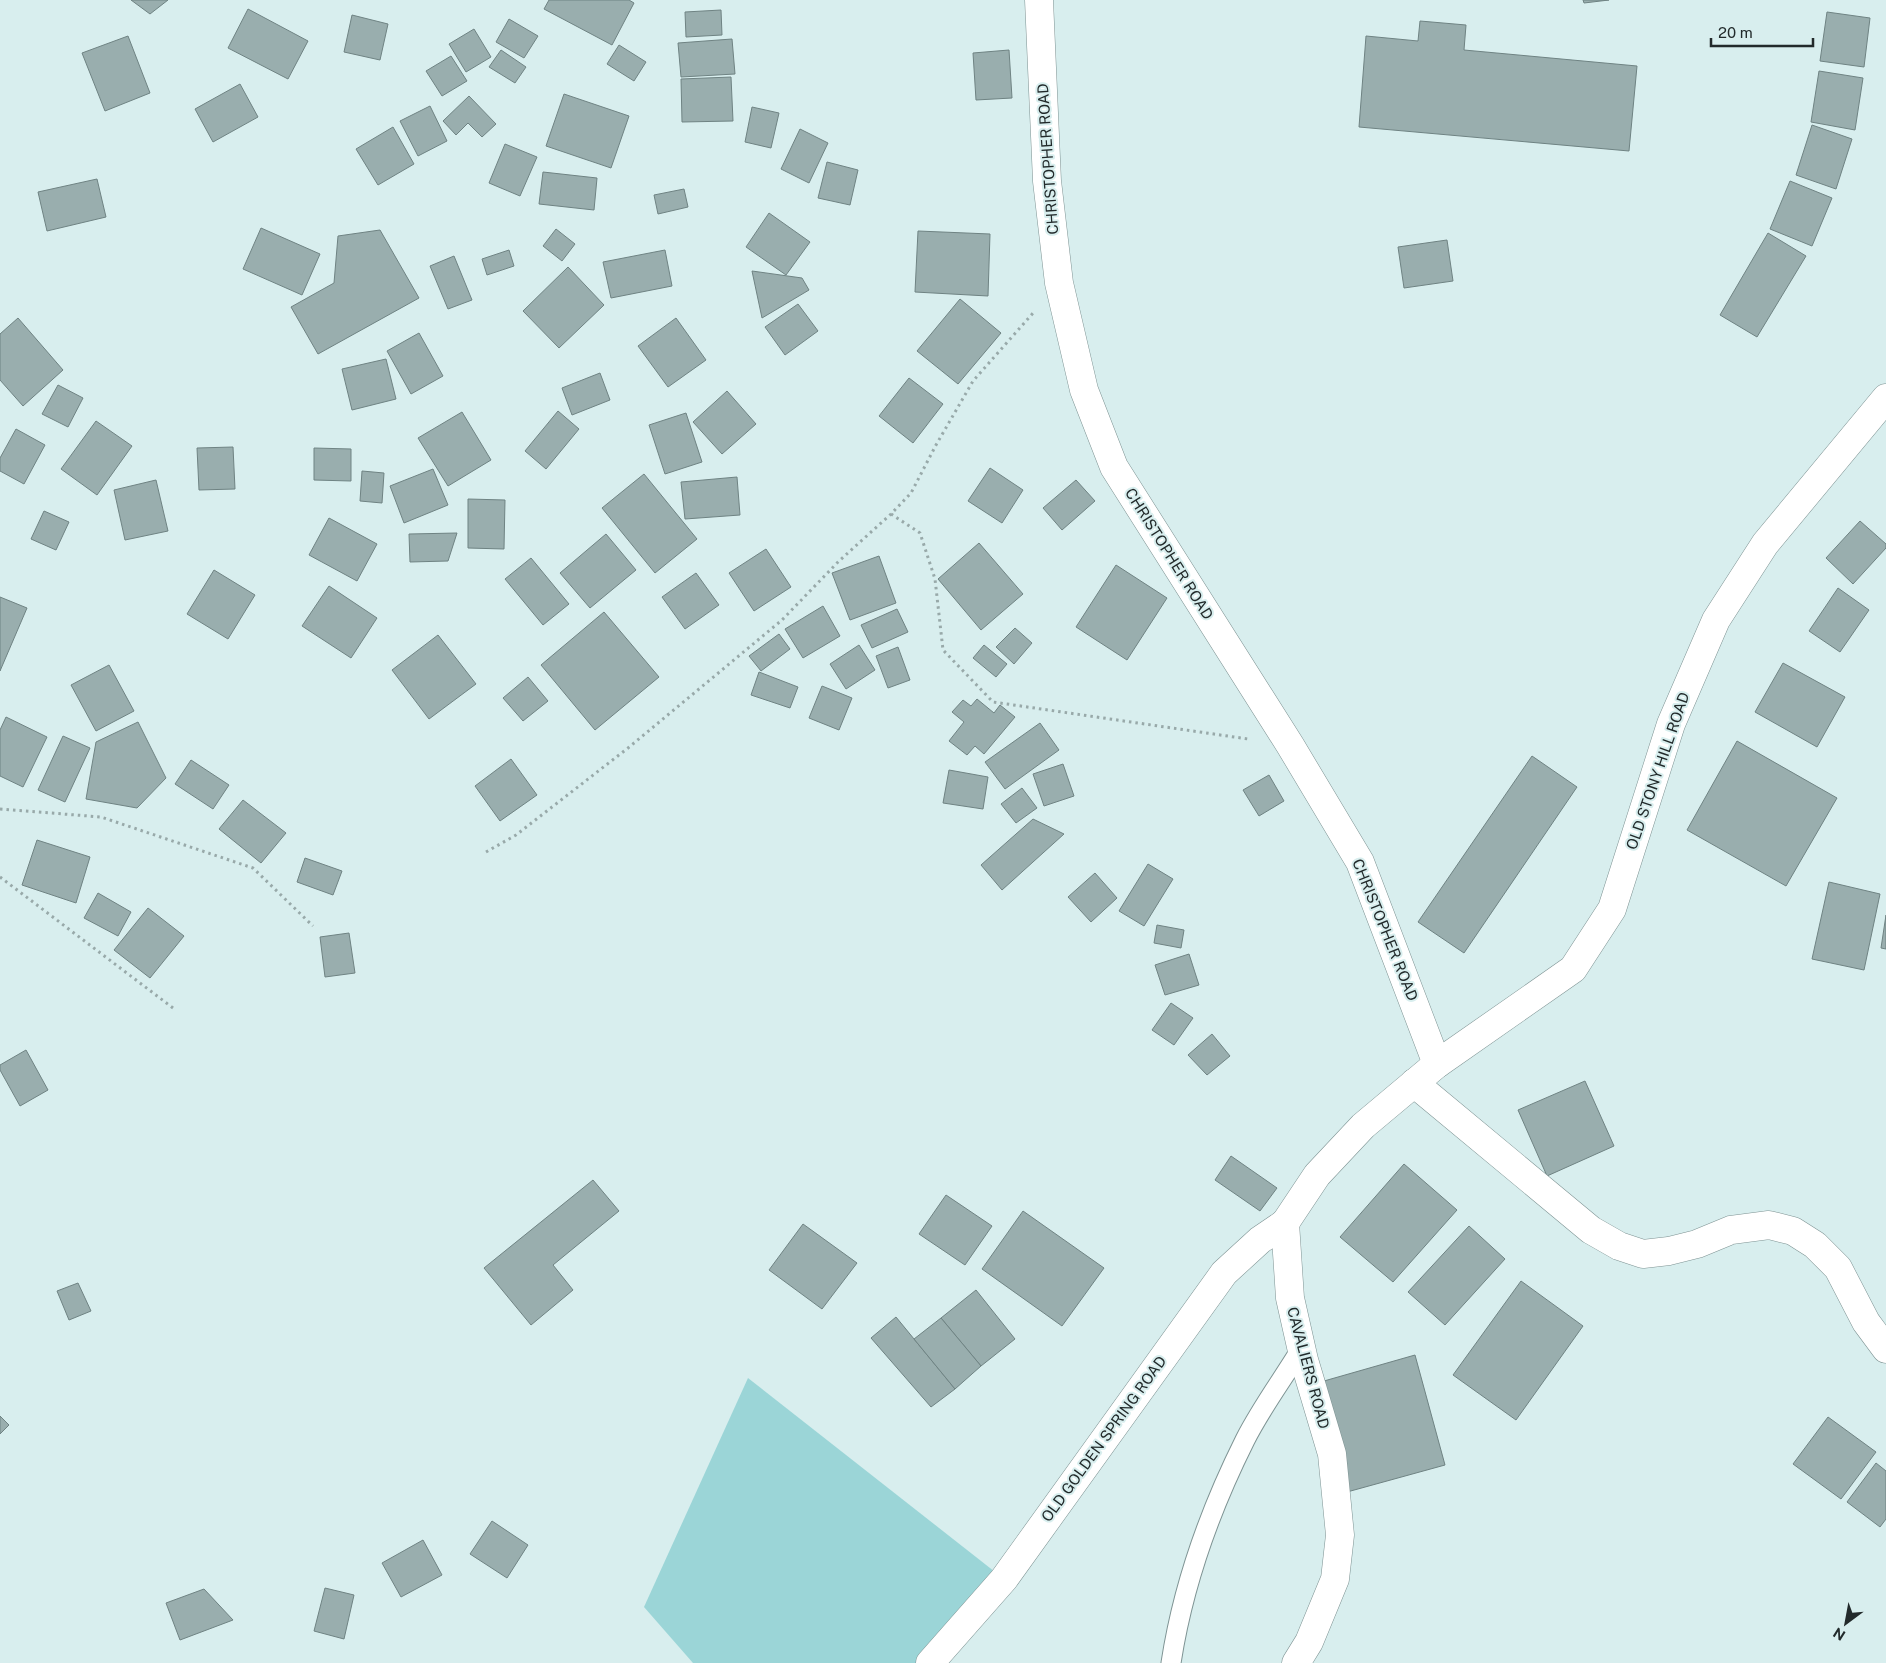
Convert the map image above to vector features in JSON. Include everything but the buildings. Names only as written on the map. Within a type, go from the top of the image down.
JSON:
[{"type":"street","name":"CHRISTOPHER ROAD","points":[[1039,0],[1047,181],[1059,283],[1084,390],[1114,467],[1290,745],[1360,862],[1437,1064]]},
{"type":"street","name":"OLD STONY HILL ROAD","points":[[1437,1064],[1573,969],[1612,909],[1671,724],[1716,620],[1765,544],[1886,398]]},
{"type":"street","points":[[1285,1223],[1317,1175],[1363,1126],[1437,1064]]},
{"type":"street","points":[[1414,1083],[1591,1230],[1618,1246],[1643,1254],[1669,1251],[1696,1244],[1731,1230],[1769,1225],[1793,1231],[1815,1245],[1838,1268],[1866,1322],[1886,1349]]},
{"type":"street","name":"CAVALIERS ROAD","points":[[1285,1223],[1290,1298],[1301,1349],[1332,1454],[1340,1535],[1335,1579],[1309,1642],[1296,1663]]},
{"type":"street","name":"OLD GOLDEN SPRING ROAD","points":[[930,1663],[1004,1579],[1224,1273],[1260,1240],[1285,1223]]},
{"type":"lane","points":[[1171,1663],[1176,1626],[1210,1515],[1246,1438],[1301,1349]]},
{"type":"path","points":[[486,852],[516,835],[620,754],[782,620],[839,560],[891,514],[911,493],[936,445],[973,382],[1059,283]]},
{"type":"path","points":[[891,514],[920,533],[935,580],[943,650],[993,702],[1290,745]]},
{"type":"path","points":[[0,809],[100,817],[253,868],[313,926]]},
{"type":"path","points":[[0,877],[173,1008]]},
{"type":"shaded area","points":[[748,1378],[1004,1579],[930,1663],[693,1663],[644,1607]]}]
